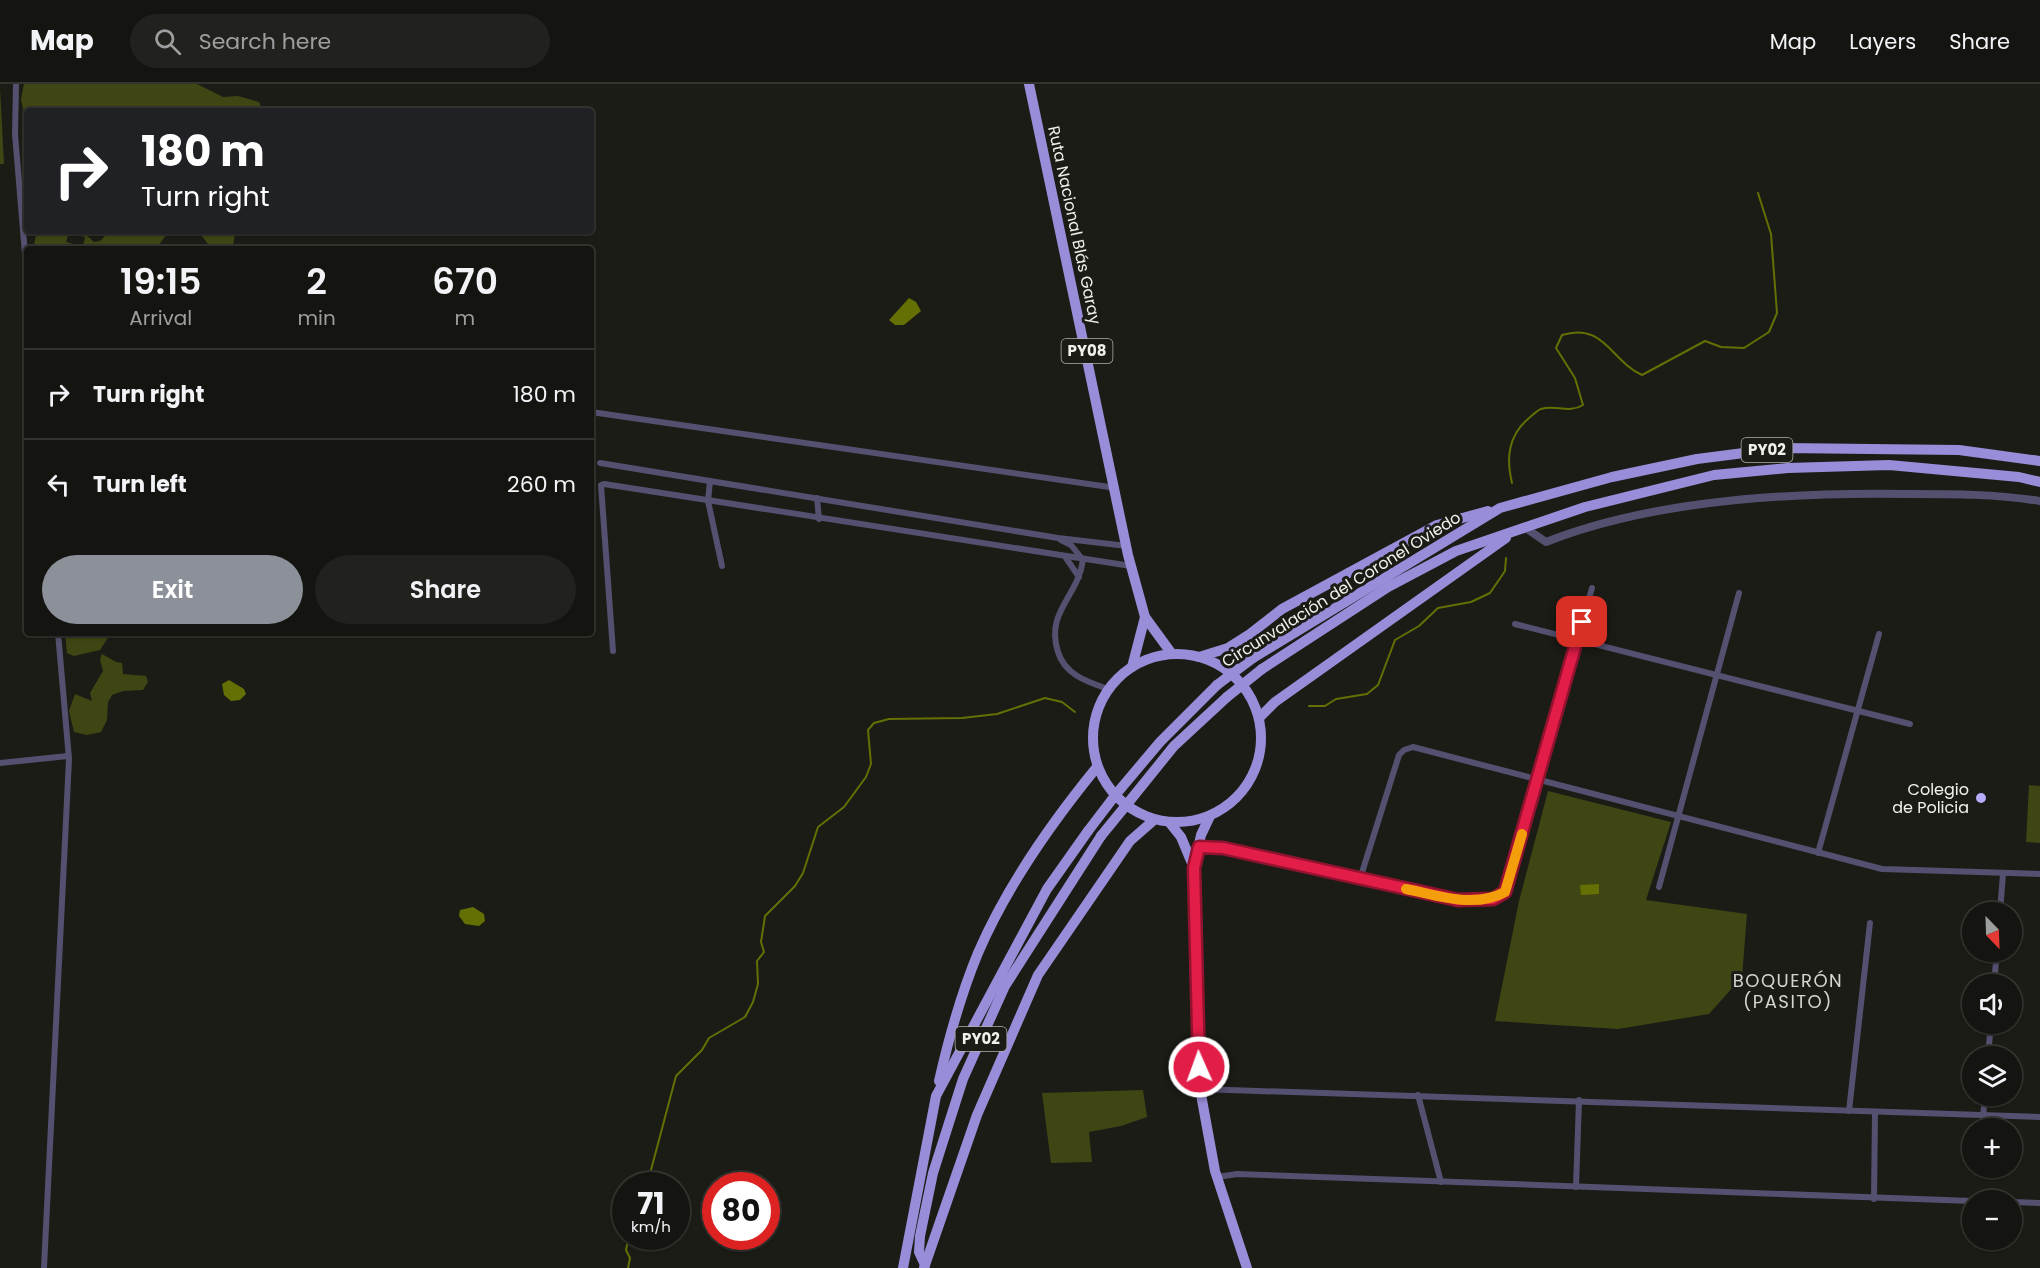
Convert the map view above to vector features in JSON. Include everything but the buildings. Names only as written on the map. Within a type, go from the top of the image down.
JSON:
[{"type":"highway","name":"Ruta Nacional Blás Garay","points":[[1029,84],[1131,566],[1145,617],[1172,654]]},
{"type":"highway","name":"Circunvalación del Coronel Oviedo","points":[[903,1268],[936,1096],[1047,889],[1117,793],[1160,742],[1217,685],[1253,658],[1500,508],[1612,477],[1697,459],[1782,448],[1959,450],[2040,460]]},
{"type":"highway","name":"Circunvalación del Coronel Oviedo","points":[[924,1266],[919,1252],[920,1236],[933,1173],[963,1079],[1005,986],[1101,836],[1174,746],[1263,669],[1388,587],[1456,551],[1585,507],[1714,475],[1788,468],[1889,465],[2019,477],[2040,482]]},
{"type":"highway","points":[[1199,657],[1228,648],[1282,609],[1437,525],[1500,508]]},
{"type":"highway","points":[[1259,718],[1275,702],[1520,528]]},
{"type":"highway","name":"Ruta Nacional Blás Garay","points":[[1132,667],[1145,617]]},
{"type":"highway","points":[[1172,654],[1199,657],[1213,662],[1238,679],[1254,704],[1259,718],[1261,748],[1252,776],[1234,800],[1210,816],[1190,821],[1154,820],[1126,806],[1104,782],[1097,768],[1092,735],[1097,711],[1108,689],[1132,667],[1158,656],[1172,654]]},
{"type":"highway","points":[[936,1096],[953,1021],[979,952],[1020,876],[1064,807],[1097,768]]},
{"type":"highway","points":[[1210,816],[1194,868],[1200,1089],[1217,1178],[1247,1268]]},
{"type":"highway","points":[[924,1266],[977,1115],[1038,975],[1130,841],[1154,820]]},
{"type":"highway","points":[[1169,822],[1181,837],[1194,868]]},
{"type":"street","points":[[16,84],[15,134],[24,246]]},
{"type":"street","points":[[594,412],[1116,488]]},
{"type":"street","points":[[600,463],[1058,538],[1127,546]]},
{"type":"street","points":[[710,481],[708,501],[722,566]]},
{"type":"street","points":[[612,651],[601,485],[1131,566]]},
{"type":"street","points":[[1520,528],[1545,542],[1575,530],[1664,510],[1829,493],[2001,495],[2040,501]]},
{"type":"street","points":[[817,498],[819,519]]},
{"type":"street","points":[[1058,538],[1071,545],[1083,560]]},
{"type":"street","points":[[1065,557],[1078,577]]},
{"type":"street","points":[[1083,560],[1078,577],[1058,616],[1053,635],[1061,662],[1083,681],[1108,689]]},
{"type":"street","points":[[1199,847],[1223,848],[1458,900],[1493,899],[1505,892],[1592,588]]},
{"type":"street","points":[[1659,887],[1739,593]]},
{"type":"street","points":[[1515,624],[1910,724]]},
{"type":"street","points":[[1818,853],[1879,634]]},
{"type":"street","points":[[44,1268],[68,756],[58,636]]},
{"type":"street","points":[[1360,879],[1400,756],[1404,750],[1413,747],[1882,869],[2040,874]]},
{"type":"street","points":[[0,763],[68,756]]},
{"type":"street","points":[[2001,902],[2003,874]]},
{"type":"street","points":[[1850,1112],[1870,923]]},
{"type":"street","points":[[1200,1089],[1579,1100],[1983,1117],[2040,1117]]},
{"type":"street","points":[[1418,1095],[1441,1182]]},
{"type":"street","points":[[1576,1187],[1579,1100]]},
{"type":"street","points":[[1983,1117],[1984,1106]]},
{"type":"street","points":[[1874,1199],[1875,1113]]},
{"type":"street","points":[[1217,1178],[1237,1174],[1962,1201]]},
{"type":"street","points":[[2022,1202],[2040,1203]]},
{"type":"shaded area","points":[[24,84],[197,84],[223,97],[238,96],[259,102],[262,108],[24,108],[24,114],[21,99]]},
{"type":"shaded area","points":[[0,88],[4,164],[0,164]]},
{"type":"shaded area","points":[[36,234],[68,234],[66,242],[80,246],[34,246]]},
{"type":"shaded area","points":[[75,234],[85,234],[94,242],[100,241],[107,234],[168,234],[158,246],[83,246],[85,237]]},
{"type":"shaded area","points":[[198,234],[235,234],[233,246],[207,246],[208,244]]},
{"type":"shaded area","points":[[909,298],[916,302],[921,311],[904,325],[895,325],[889,320]]},
{"type":"shaded area","points":[[65,636],[109,636],[100,650],[74,656],[67,653]]},
{"type":"shaded area","points":[[102,654],[122,663],[123,674],[146,676],[148,682],[143,690],[123,691],[112,695],[108,702],[107,720],[101,732],[87,735],[74,732],[69,711],[75,694],[92,701],[90,693],[103,671],[100,659]]},
{"type":"shaded area","points":[[229,680],[244,689],[246,694],[240,700],[231,701],[224,695],[222,684]]},
{"type":"shaded area","points":[[2029,785],[2040,786],[2040,843],[2026,842]]},
{"type":"shaded area","points":[[1548,791],[1671,822],[1646,900],[1747,914],[1742,977],[1709,1014],[1618,1029],[1495,1021],[1519,901]]},
{"type":"shaded area","points":[[1599,884],[1599,894],[1581,895],[1580,885]]},
{"type":"shaded area","points":[[473,907],[484,914],[485,921],[479,926],[465,924],[459,916],[460,910]]},
{"type":"shaded area","points":[[1143,1090],[1147,1117],[1121,1126],[1089,1132],[1092,1162],[1051,1163],[1042,1093]]},
{"type":"waterway","points":[[1512,483],[1509,465],[1510,448],[1522,425],[1541,409],[1572,409],[1583,405],[1575,378],[1556,348],[1562,335],[1576,332],[1598,338],[1631,369],[1642,375],[1705,341],[1721,347],[1744,348],[1769,332],[1777,313],[1771,234],[1758,193]]},
{"type":"waterway","points":[[1309,706],[1325,706],[1336,699],[1367,694],[1378,685],[1395,640],[1419,626],[1438,608],[1471,602],[1490,593],[1505,571],[1506,558]]},
{"type":"waterway","points":[[650,1172],[676,1076],[702,1050],[709,1038],[745,1017],[753,1002],[758,984],[757,961],[764,952],[761,942],[765,916],[795,886],[803,873],[818,827],[844,807],[866,777],[871,764],[868,730],[874,723],[889,719],[962,718],[997,714],[1045,698],[1062,702],[1075,712]]},
{"type":"waterway","points":[[626,1250],[630,1258],[628,1268]]},
{"type":"slow traffic","points":[[1406,889],[1458,900],[1493,899],[1505,892],[1522,834]]},
{"type":"place","name":"Colegio de Policia","points":[[1981,798]]},
{"type":"district","name":"BOQUERÓN (PASITO)","points":[[1788,991]]},
{"type":"route","points":[[1199,1067],[1198,954],[1194,868],[1199,847],[1223,848],[1458,900],[1493,899],[1505,892],[1582,622]]}]
